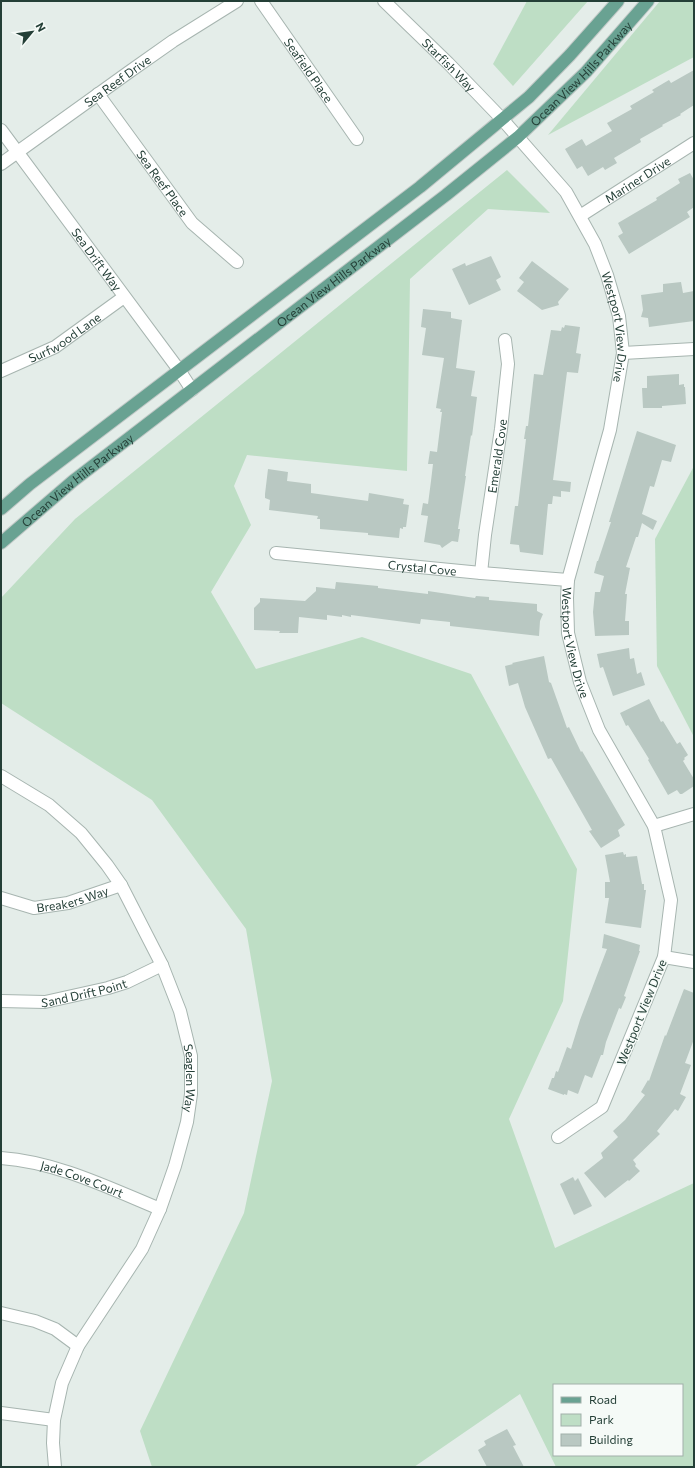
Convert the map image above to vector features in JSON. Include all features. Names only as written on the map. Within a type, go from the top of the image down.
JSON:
[{"type":"main road","name":"Ocean View Hills Parkway","points":[[1,509],[30,484],[420,187],[529,97],[565,60],[618,1]]},
{"type":"main road","name":"Ocean View Hills Parkway","points":[[1,543],[73,481],[446,195],[586,72],[648,1]]},
{"type":"street","name":"Sea Reef Drive","points":[[1,164],[173,41],[237,1]]},
{"type":"street","name":"Seafield Place","points":[[262,1],[357,139]]},
{"type":"street","name":"Starfish Way","points":[[384,1],[448,62],[515,134]]},
{"type":"street","name":"Sea Reef Place","points":[[98,94],[192,223],[237,262]]},
{"type":"street","name":"Sea Drift Way","points":[[1,130],[179,370],[192,390]]},
{"type":"street","name":"Westport View Drive","points":[[515,134],[566,192],[580,216],[595,244],[607,276],[619,316],[623,353],[610,430],[594,482],[568,580],[568,634],[575,666],[585,696],[607,745],[654,826],[671,900],[664,957],[635,1030],[608,1089],[602,1107],[558,1137]]},
{"type":"street","name":"Mariner Drive","points":[[580,216],[694,143]]},
{"type":"street","name":"Surfwood Lane","points":[[1,371],[55,347],[124,297]]},
{"type":"street","name":"Emerald Cove","points":[[481,573],[485,535],[501,429],[508,364],[505,340]]},
{"type":"street","points":[[623,353],[694,349]]},
{"type":"street","name":"Crystal Cove","points":[[276,553],[568,580]]},
{"type":"street","name":"Seaglen Way","points":[[1,776],[49,805],[81,833],[121,885],[162,965],[180,1011],[191,1056],[191,1094],[185,1133],[160,1209],[142,1250],[78,1346],[62,1383],[54,1420],[53,1443],[55,1467]]},
{"type":"street","points":[[654,826],[694,814]]},
{"type":"street","name":"Breakers Way","points":[[1,898],[34,908],[68,903],[121,885]]},
{"type":"street","points":[[664,957],[694,962]]},
{"type":"street","name":"Sand Drift Point","points":[[1,1001],[45,1002],[108,988],[127,982],[162,965]]},
{"type":"street","name":"Jade Cove Court","points":[[1,1158],[24,1160],[68,1172],[160,1209]]},
{"type":"street","points":[[1,1313],[35,1321],[55,1329],[78,1346]]},
{"type":"street","points":[[1,1413],[54,1420]]},
{"type":"green space","points":[[527,1],[588,1],[513,86],[493,64]]},
{"type":"green space","points":[[660,1],[694,1],[694,57],[548,135]]},
{"type":"green space","points":[[507,170],[550,213],[488,209],[410,279],[407,471],[247,455],[234,486],[251,525],[211,592],[256,669],[362,637],[471,674],[577,869],[563,1001],[509,1119],[555,1248],[694,1183],[694,1467],[556,1467],[520,1394],[414,1467],[152,1467],[140,1431],[244,1213],[272,1081],[246,929],[152,800],[1,703],[1,598],[75,519]]},
{"type":"green space","points":[[694,466],[694,737],[657,666],[655,539]]},
{"type":"building","points":[[694,70],[694,105],[680,114],[681,115],[640,139],[641,142],[614,158],[617,163],[605,170],[603,167],[588,176],[582,166],[577,169],[565,149],[582,139],[586,146],[612,131],[607,123],[632,109],[630,106],[654,92],[652,90],[669,80],[671,83]]},
{"type":"building","points":[[690,173],[694,180],[694,207],[687,212],[690,217],[629,254],[618,236],[623,233],[618,223],[657,200],[656,198],[680,183],[678,179]]},
{"type":"building","points":[[491,256],[501,277],[496,280],[501,290],[469,305],[452,269],[465,263],[466,266]]},
{"type":"building","points":[[532,261],[569,289],[558,302],[559,305],[542,310],[517,291],[524,282],[519,278]]},
{"type":"building","points":[[681,282],[683,293],[694,291],[694,321],[649,327],[648,318],[641,317],[643,310],[641,295],[663,292],[663,284]]},
{"type":"building","points":[[423,309],[451,312],[451,318],[462,320],[456,368],[475,371],[471,396],[477,397],[458,529],[460,529],[458,542],[452,541],[442,548],[440,545],[424,542],[428,516],[421,515],[423,503],[428,504],[433,464],[428,464],[430,451],[437,452],[442,412],[440,412],[441,409],[436,408],[444,358],[422,355],[426,328],[421,327]]},
{"type":"building","points":[[565,325],[580,327],[576,353],[581,354],[578,373],[567,372],[553,480],[571,482],[570,492],[561,491],[561,497],[553,496],[552,504],[548,504],[543,555],[520,552],[519,545],[510,544],[515,506],[518,506],[526,439],[524,439],[526,426],[528,426],[534,374],[543,375],[551,330],[561,331],[562,327],[564,328]]},
{"type":"building","points":[[679,374],[679,385],[684,384],[685,387],[686,404],[662,406],[662,408],[643,408],[642,388],[647,388],[647,376]]},
{"type":"building","points":[[637,431],[676,445],[671,462],[662,460],[654,487],[650,486],[642,514],[657,521],[653,530],[642,523],[626,567],[630,568],[625,594],[627,594],[625,621],[629,621],[629,635],[595,636],[593,612],[595,592],[600,592],[604,576],[594,573],[611,522],[609,522]]},
{"type":"building","points":[[268,469],[288,472],[287,481],[311,484],[311,493],[368,501],[369,493],[404,499],[403,504],[409,505],[406,527],[403,527],[403,529],[400,528],[399,538],[368,535],[368,533],[320,529],[320,519],[317,519],[318,516],[269,510],[270,500],[265,498]]},
{"type":"building","points":[[336,582],[378,586],[378,588],[428,594],[428,591],[475,598],[476,596],[489,597],[489,600],[537,604],[537,611],[543,614],[540,621],[539,636],[450,626],[450,622],[421,619],[420,624],[351,615],[351,617],[342,615],[342,617],[327,615],[327,620],[299,617],[298,633],[279,633],[280,631],[254,630],[254,608],[260,602],[260,598],[305,601],[316,591],[316,587],[335,589]]},
{"type":"building","points":[[629,648],[630,659],[634,658],[637,674],[641,672],[645,685],[613,696],[603,667],[600,668],[597,654]]},
{"type":"building","points":[[544,656],[549,682],[551,683],[567,728],[569,727],[581,752],[582,751],[625,825],[618,830],[620,836],[601,848],[589,831],[592,830],[551,758],[548,759],[525,707],[518,683],[509,686],[505,666]]},
{"type":"building","points":[[649,699],[661,722],[663,721],[677,744],[680,742],[688,755],[683,761],[694,779],[694,786],[682,794],[680,794],[677,790],[668,795],[648,760],[649,759],[628,725],[626,726],[620,713]]},
{"type":"building","points":[[623,852],[624,855],[626,854],[626,857],[637,856],[642,884],[644,884],[644,890],[646,890],[641,928],[605,923],[609,898],[605,898],[605,882],[610,882],[605,855]]},
{"type":"building","points":[[604,934],[640,945],[640,951],[624,996],[626,997],[621,1009],[619,1008],[606,1042],[603,1055],[601,1055],[592,1078],[585,1075],[578,1094],[568,1090],[567,1095],[564,1095],[548,1089],[556,1071],[558,1072],[567,1047],[571,1049],[580,1020],[607,949],[602,948]]},
{"type":"building","points":[[684,989],[694,993],[694,1039],[685,1063],[691,1065],[680,1094],[686,1097],[678,1111],[675,1109],[657,1131],[660,1134],[633,1160],[636,1164],[635,1166],[640,1171],[605,1198],[584,1173],[603,1158],[601,1153],[618,1137],[613,1131],[625,1120],[645,1095],[641,1092],[648,1080],[649,1081],[665,1035],[666,1036]]},
{"type":"building","points":[[573,1177],[575,1181],[578,1178],[592,1206],[574,1215],[560,1184]]},
{"type":"building","points":[[507,1429],[516,1445],[513,1446],[524,1467],[487,1467],[478,1450],[486,1445],[484,1441]]}]
